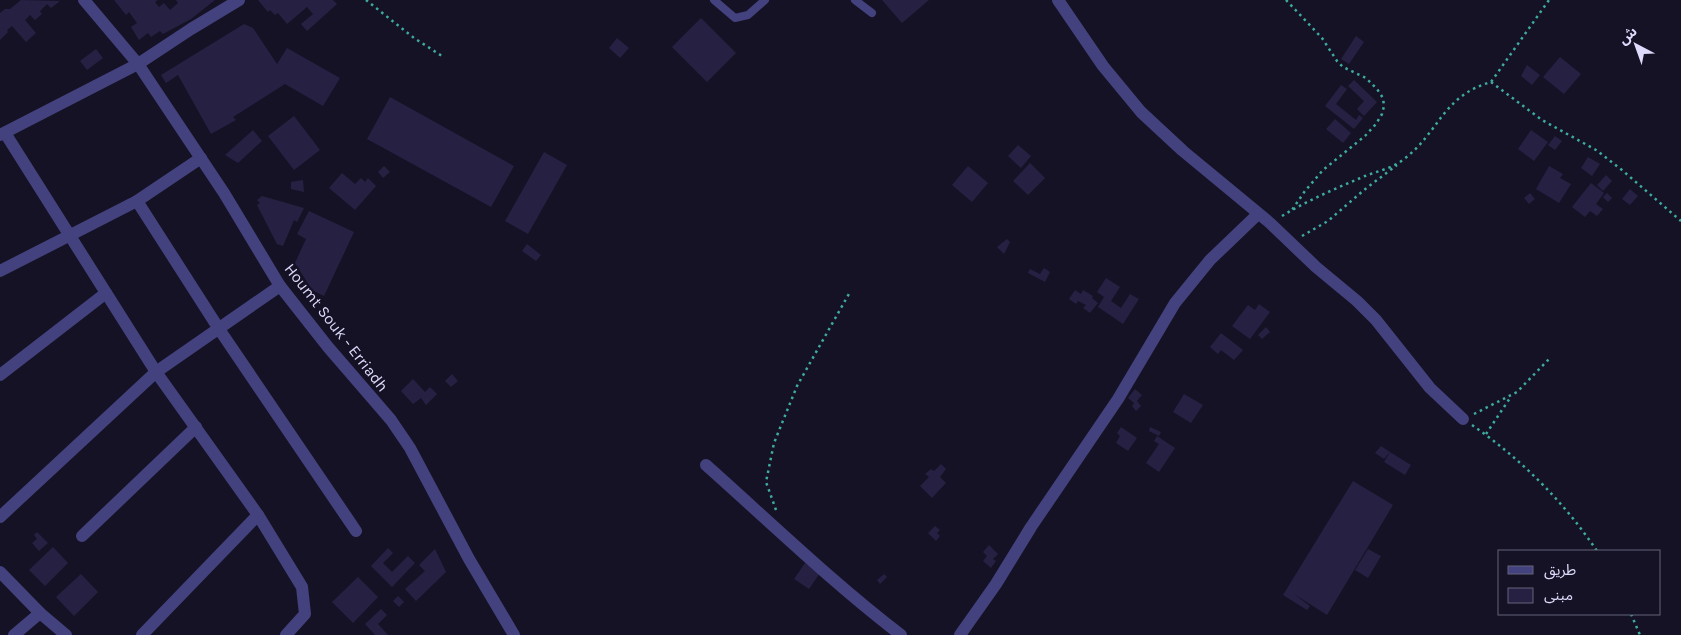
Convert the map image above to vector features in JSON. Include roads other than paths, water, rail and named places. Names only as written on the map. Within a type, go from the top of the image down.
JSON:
[{"type":"street","name":"Houmt Souk - Erriadh","points":[[84,0],[138,64],[224,193],[280,286],[328,348],[391,420],[410,448],[478,576],[514,635]]},
{"type":"street","points":[[240,0],[138,64],[2,134],[70,235],[156,372],[258,515],[302,586],[305,614],[286,635]]},
{"type":"street","points":[[1058,0],[1103,66],[1141,112],[1183,151],[1270,223],[1316,267],[1357,301],[1376,320],[1430,388],[1463,419]]},
{"type":"street","points":[[0,270],[137,201],[201,158]]},
{"type":"street","points":[[137,201],[219,329],[356,531]]},
{"type":"street","points":[[960,635],[996,584],[1031,527],[1118,399],[1174,303],[1210,260],[1258,214]]},
{"type":"street","points":[[0,517],[156,372],[280,286]]},
{"type":"street","points":[[0,375],[106,292]]},
{"type":"street","points":[[82,536],[196,427]]},
{"type":"street","points":[[706,465],[873,614],[901,635]]},
{"type":"street","points":[[142,635],[258,515]]},
{"type":"street","points":[[0,572],[40,613],[66,635]]},
{"type":"street","points":[[14,635],[40,613]]},
{"type":"lane","points":[[714,0],[735,18],[748,15],[765,0]]},
{"type":"lane","points":[[854,0],[872,13]]}]
